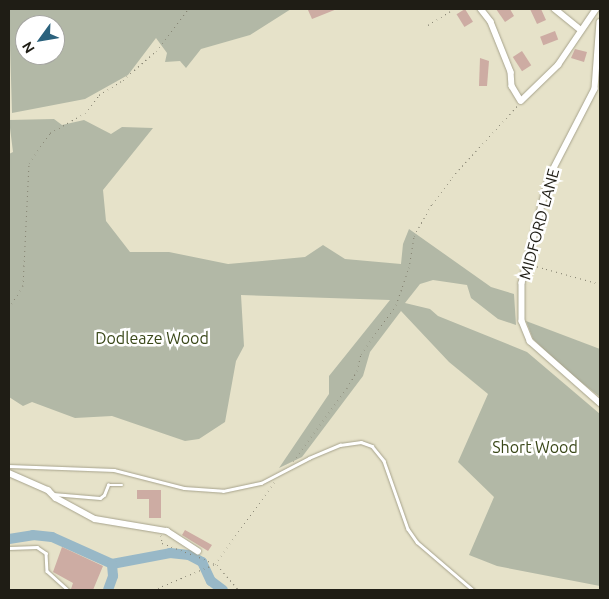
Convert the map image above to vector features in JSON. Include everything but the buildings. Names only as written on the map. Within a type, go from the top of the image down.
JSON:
[{"type":"street","points":[[481,9],[491,22],[511,72],[512,86],[521,102],[558,65],[580,28],[596,9]]},
{"type":"street","points":[[555,9],[580,28]]},
{"type":"street","name":"MIDFORD LANE","points":[[600,22],[594,94],[551,171],[529,264],[522,283],[522,321],[530,341],[600,403]]},
{"type":"street","points":[[9,474],[52,494],[95,519],[161,530],[174,534],[198,551]]},
{"type":"lane","points":[[9,466],[114,470],[184,488],[223,491],[242,489],[276,476],[340,445],[361,442],[372,446],[384,461],[408,529],[418,542],[473,590]]},
{"type":"lane","points":[[52,494],[100,498],[104,496],[108,484],[122,486]]},
{"type":"lane","points":[[9,548],[37,547],[46,553],[48,571],[68,590]]},
{"type":"path","points":[[9,308],[22,286],[29,163],[50,133],[85,113],[99,95],[123,80],[156,51],[188,9]]},
{"type":"path","points":[[428,25],[454,9]]},
{"type":"path","points":[[292,467],[347,388],[357,371],[361,354],[396,305],[405,284],[414,236],[432,204],[452,177],[521,102]]},
{"type":"path","points":[[529,264],[600,284]]},
{"type":"path","points":[[153,590],[215,564],[259,507],[276,476]]},
{"type":"path","points":[[161,530],[162,543],[215,564],[240,590]]},
{"type":"green space","points":[[9,9],[291,9],[250,35],[201,49],[186,68],[180,61],[165,62],[167,53],[156,38],[128,75],[85,99],[12,113]]},
{"type":"green space","name":"Dodleaze Wood","points":[[54,119],[62,125],[84,120],[111,134],[122,127],[153,128],[103,190],[106,221],[130,252],[169,252],[228,264],[305,257],[323,245],[345,259],[401,264],[403,244],[409,229],[491,287],[514,294],[516,325],[498,319],[471,298],[467,285],[433,280],[420,284],[405,303],[430,309],[438,316],[527,352],[600,414],[600,586],[497,566],[469,555],[494,497],[458,462],[488,394],[449,362],[401,311],[370,352],[363,376],[302,457],[279,468],[329,394],[329,376],[390,300],[241,295],[244,346],[236,361],[225,422],[199,439],[185,441],[112,416],[75,418],[32,402],[23,406],[9,397],[9,154],[13,152],[9,120]]},
{"type":"green space","points":[[526,321],[600,349],[600,397],[563,368],[533,339]]},
{"type":"waterway","points":[[9,539],[33,535],[52,537],[112,564],[170,553],[189,555],[202,562],[211,581],[223,590]]},
{"type":"waterway","points":[[108,590],[113,576],[112,564]]},
{"type":"park label","name":"Short Wood","points":[[535,447]]}]
